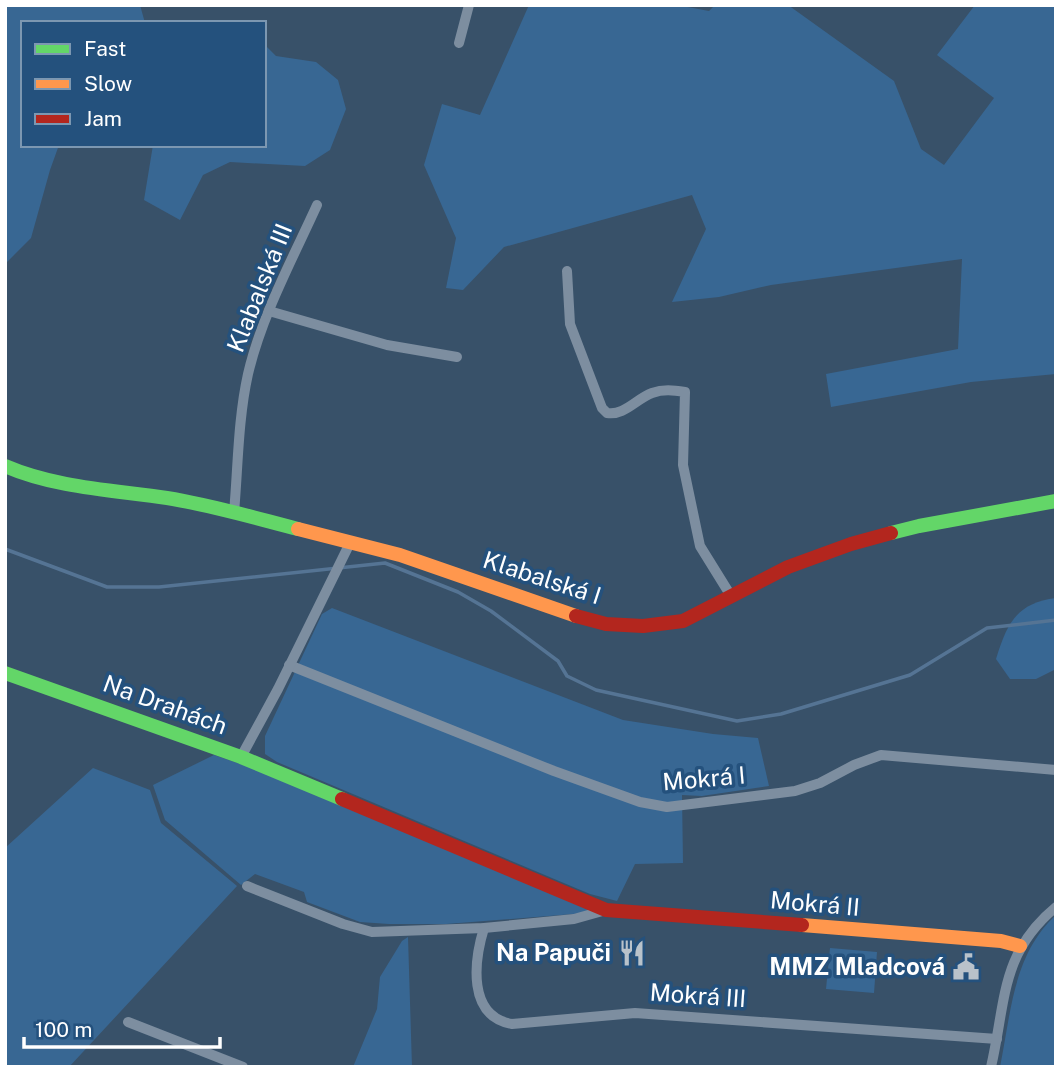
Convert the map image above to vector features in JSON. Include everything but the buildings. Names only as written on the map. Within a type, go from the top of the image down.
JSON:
[{"type":"street","points":[[459,43],[469,5]]},
{"type":"street","name":"Klabalská III","points":[[234,513],[241,419],[255,349],[269,311],[317,205]]},
{"type":"street","points":[[567,271],[570,324],[602,408],[607,414],[617,414],[650,394],[667,389],[685,392],[683,465],[700,546],[731,596]]},
{"type":"street","points":[[269,311],[387,345],[457,358]]},
{"type":"street","name":"Klabalská I","points":[[5,466],[24,474],[66,484],[171,499],[234,513],[400,555],[569,614],[606,624],[643,626],[683,621],[788,567],[850,544],[919,526],[1056,501]]},
{"type":"street","name":"Na Drahách","points":[[5,673],[241,757],[350,543]]},
{"type":"street","name":"Mokrá I","points":[[289,665],[554,771],[640,802],[667,807],[795,792],[881,755],[1056,770]]},
{"type":"street","name":"Mokrá II","points":[[241,757],[606,909],[1000,941],[1020,946]]},
{"type":"street","name":"Mokrá II","points":[[247,886],[372,932],[484,928],[574,919],[606,909]]},
{"type":"street","points":[[991,1067],[1010,969],[1020,946],[1036,925],[1056,907]]},
{"type":"street","name":"Mokrá III","points":[[484,928],[477,952],[482,1005],[489,1015],[503,1023],[635,1013],[997,1039]]},
{"type":"street","points":[[128,1022],[243,1067]]},
{"type":"shaded area","points":[[5,5],[140,5],[144,21],[21,21],[21,147],[58,147],[31,238],[5,264]]},
{"type":"shaded area","points":[[529,5],[677,5],[709,11],[715,5],[788,5],[894,81],[921,149],[944,165],[994,98],[937,55],[975,5],[1056,5],[1056,374],[971,382],[831,407],[826,374],[958,349],[962,259],[771,285],[719,297],[672,302],[706,229],[692,195],[504,247],[463,290],[446,288],[456,238],[424,165],[442,104],[480,115]]},
{"type":"shaded area","points":[[266,46],[276,56],[316,62],[338,80],[346,109],[330,150],[305,166],[230,162],[203,175],[180,220],[144,200],[153,147],[266,147]]},
{"type":"shaded area","points":[[1056,598],[1056,669],[1036,679],[1010,679],[996,659],[1009,626],[1022,610]]},
{"type":"shaded area","points":[[332,608],[623,720],[758,738],[769,786],[702,796],[682,795],[683,863],[635,864],[617,901],[590,894],[277,762],[265,754],[265,736],[322,614]]},
{"type":"shaded area","points":[[214,755],[255,769],[588,909],[586,913],[446,924],[360,922],[307,902],[304,892],[255,874],[241,885],[165,820],[153,785]]},
{"type":"shaded area","points":[[93,768],[150,790],[161,823],[237,886],[69,1067],[5,1067],[5,848]]},
{"type":"shaded area","points":[[1056,915],[1056,1067],[1000,1067],[1011,1005],[1022,966],[1042,931]]},
{"type":"shaded area","points":[[408,937],[412,1067],[353,1067],[377,1009],[380,977],[402,941]]},
{"type":"shaded area","points":[[830,948],[877,952],[874,993],[826,989]]},
{"type":"waterway","points":[[5,549],[107,587],[159,587],[385,563],[458,592],[491,611],[558,661],[567,676],[596,690],[737,721],[781,714],[910,675],[987,628],[1056,620]]},
{"type":"traffic: fast","points":[[5,466],[64,484],[183,501],[298,529]]},
{"type":"traffic: fast","points":[[891,533],[1056,501]]},
{"type":"traffic: fast","points":[[5,673],[241,757],[342,799]]},
{"type":"traffic: slow","points":[[298,529],[400,555],[576,616]]},
{"type":"traffic: slow","points":[[802,925],[1001,941],[1020,946]]},
{"type":"traffic: jam","points":[[576,616],[606,624],[643,626],[683,621],[788,567],[891,533]]},
{"type":"traffic: jam","points":[[342,799],[606,910],[802,925]]},
{"type":"place","name":"Na Papuči","points":[[632,953]]},
{"type":"place","name":"MMZ Mladcová","points":[[966,967]]}]
